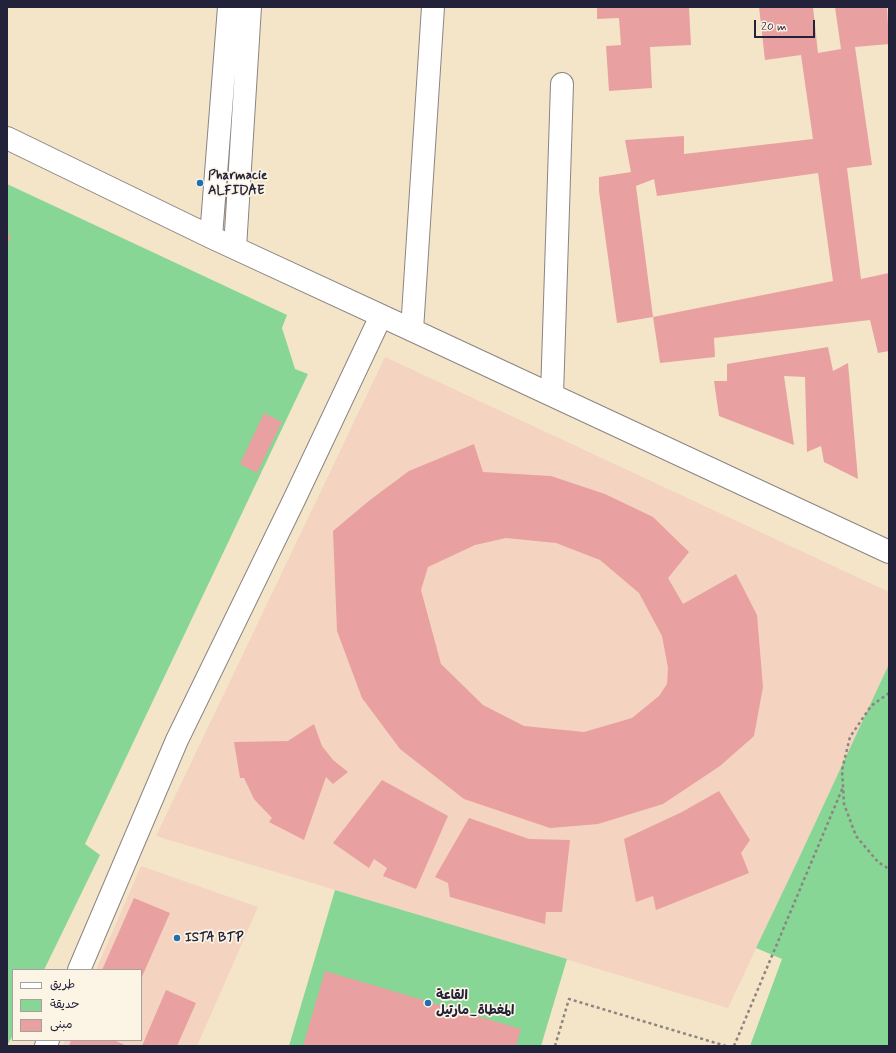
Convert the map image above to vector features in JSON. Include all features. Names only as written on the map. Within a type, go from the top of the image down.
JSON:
[{"type":"street","points":[[211,237],[229,7]]},
{"type":"street","points":[[235,248],[250,7]]},
{"type":"street","points":[[412,330],[433,7]]},
{"type":"street","points":[[552,395],[562,84]]},
{"type":"street","points":[[7,138],[211,237],[889,552]]},
{"type":"street","points":[[78,969],[177,740],[381,316]]},
{"type":"path","points":[[889,693],[871,706],[850,737],[842,770],[844,804],[856,836],[878,862],[889,869]]},
{"type":"path","points":[[734,1046],[843,787]]},
{"type":"path","points":[[555,1046],[569,999],[726,1046]]},
{"type":"shaded area","points":[[385,357],[889,592],[889,664],[728,1008],[156,836]]},
{"type":"shaded area","name":"ISTA BTP","points":[[141,866],[258,907],[197,1046],[62,1046],[64,1041],[142,1041],[142,969],[96,969]]},
{"type":"green space","points":[[7,184],[287,315],[282,328],[295,369],[308,374],[85,844],[100,855],[44,969],[12,969],[12,1037],[7,1046]]},
{"type":"green space","points":[[889,664],[889,1046],[750,1046],[782,959],[756,948]]},
{"type":"green space","name":"القاعة المغطاة_مارتيل","points":[[335,890],[567,959],[541,1046],[289,1046]]},
{"type":"building","points":[[597,7],[689,7],[691,45],[650,47],[652,88],[609,91],[606,46],[621,45],[619,18],[597,19]]},
{"type":"building","points":[[759,7],[813,7],[818,53],[841,49],[835,7],[887,7],[889,44],[855,47],[872,165],[847,168],[861,279],[889,273],[889,351],[878,353],[870,320],[714,338],[715,357],[660,363],[653,317],[617,323],[599,191],[599,177],[631,172],[625,140],[684,136],[684,154],[813,139],[801,55],[765,60]],"holes":[[[818,173],[833,281],[653,317],[636,186],[654,179],[657,196]]]},
{"type":"building","points":[[7,234],[11,236],[7,245]]},
{"type":"building","points":[[828,347],[833,371],[848,363],[858,479],[824,462],[821,446],[807,452],[805,377],[784,376],[794,445],[719,416],[714,381],[727,381],[727,364]]},
{"type":"building","points":[[264,413],[282,422],[257,473],[240,464]]},
{"type":"building","points":[[474,444],[483,472],[551,476],[605,494],[653,517],[689,552],[668,578],[683,604],[736,574],[757,615],[763,687],[754,736],[720,766],[663,804],[598,824],[550,828],[464,799],[400,749],[362,698],[337,631],[333,531],[370,500],[409,471]],"holes":[[[506,538],[556,543],[600,560],[639,593],[662,636],[668,668],[667,684],[659,696],[632,718],[584,732],[524,726],[483,705],[441,664],[421,590],[428,567],[475,545]]]},
{"type":"building","points":[[314,724],[322,746],[333,760],[348,772],[333,784],[326,777],[304,840],[269,822],[272,818],[254,799],[244,778],[240,778],[234,742],[288,741]]},
{"type":"building","points":[[382,780],[448,816],[416,889],[383,876],[387,868],[374,859],[369,868],[333,843]]},
{"type":"building","points":[[719,791],[750,840],[741,853],[749,873],[656,910],[653,896],[636,902],[624,839],[682,812]]},
{"type":"building","points":[[469,818],[529,839],[570,840],[562,912],[546,912],[545,924],[450,897],[448,883],[435,877]]},
{"type":"building","points":[[134,898],[170,913],[142,977],[142,969],[102,969]]},
{"type":"building","points":[[325,971],[521,1029],[516,1046],[303,1046]]},
{"type":"building","points":[[166,990],[196,1003],[177,1046],[142,1046]]},
{"type":"building","points":[[71,1041],[116,1041],[127,1046],[69,1046]]},
{"type":"place","name":"Pharmacie ALFIDAE","points":[[200,183]]},
{"type":"place","name":"ISTA BTP","points":[[177,938]]},
{"type":"place","name":"القاعة المغطاة_مارتيل","points":[[428,1003]]}]
